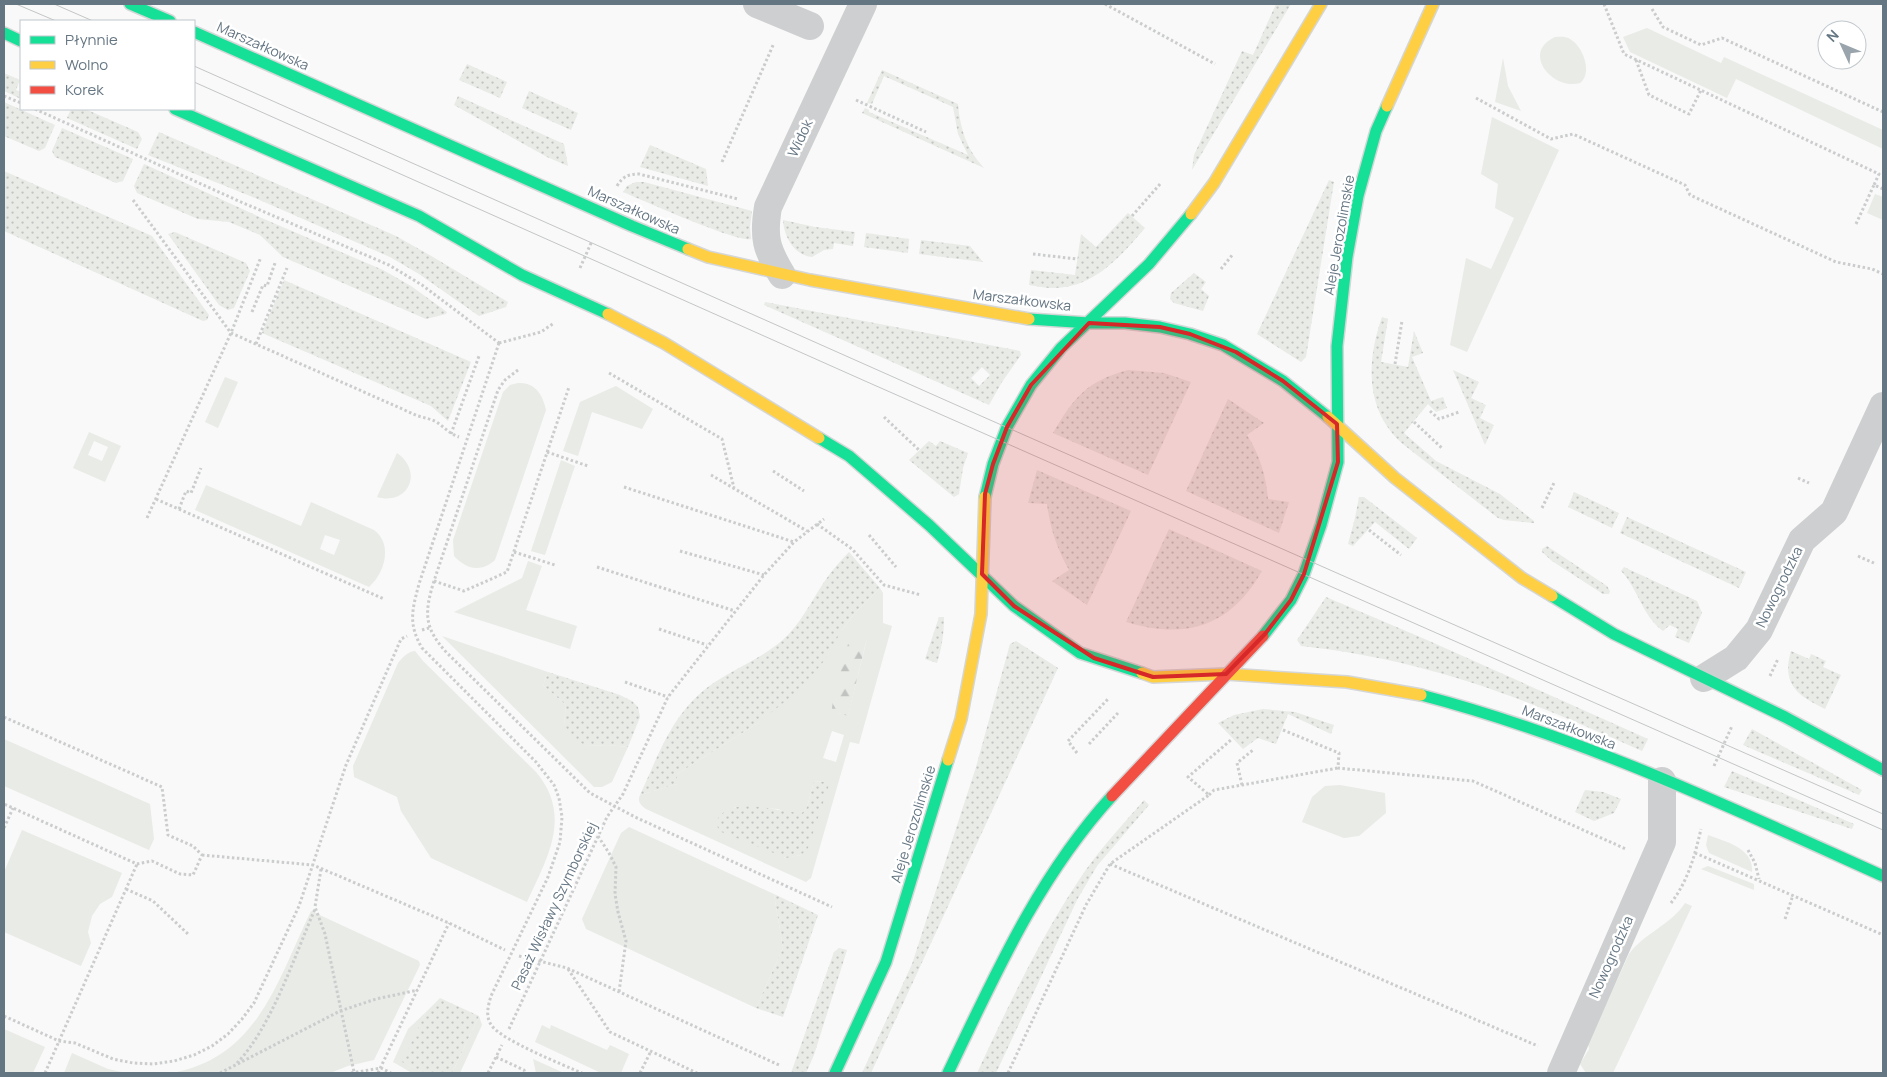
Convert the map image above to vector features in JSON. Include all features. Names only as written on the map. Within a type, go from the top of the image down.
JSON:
[{"type":"main road","points":[[130,4],[168,20]]},
{"type":"main road","points":[[1089,323],[1149,264],[1182,228],[1214,183],[1322,4]]},
{"type":"main road","name":"Aleje Jerozolimskie","points":[[1226,674],[1270,627],[1291,600],[1304,574],[1321,525],[1338,462],[1337,346],[1347,257],[1358,196],[1376,131],[1433,4]]},
{"type":"main road","name":"Marszałkowska","points":[[195,32],[694,252],[722,261],[782,274],[1026,319],[1125,323],[1160,327],[1190,334],[1223,345],[1283,381],[1338,424]]},
{"type":"main road","points":[[4,33],[20,41]]},
{"type":"main road","points":[[177,110],[419,216],[522,275],[646,332],[849,456],[982,574]]},
{"type":"main road","name":"Aleje Jerozolimskie","points":[[835,1073],[886,962],[958,728],[981,614],[985,494],[993,464],[1007,427],[1031,385],[1061,348],[1089,323]]},
{"type":"main road","points":[[1338,424],[1395,478],[1522,578],[1614,634],[1785,717],[1883,770]]},
{"type":"main road","name":"Marszałkowska","points":[[982,574],[1014,606],[1027,616],[1080,653],[1094,658],[1153,677],[1226,674],[1346,682],[1416,694],[1481,711],[1560,738],[1751,816],[1883,876]]},
{"type":"main road","points":[[948,1073],[1013,938],[1046,883],[1105,804],[1226,674]]},
{"type":"street","points":[[757,4],[798,22]]},
{"type":"street","name":"Widok","points":[[782,274],[771,256],[766,242],[765,224],[768,207],[863,4]]},
{"type":"street","name":"Nowogrodzka","points":[[1704,678],[1736,658],[1759,630],[1802,540],[1834,512],[1883,406]]},
{"type":"street","name":"Nowogrodzka","points":[[1561,1073],[1662,842],[1662,780]]},
{"type":"path","points":[[1105,4],[1215,64]]},
{"type":"path","points":[[1604,4],[1624,54],[1878,174],[1856,224]]},
{"type":"path","points":[[1652,9],[1664,27],[1701,45],[1722,38],[1883,112]]},
{"type":"path","points":[[722,162],[798,22]]},
{"type":"path","points":[[1636,60],[1649,94],[1689,114],[1701,90]]},
{"type":"path","points":[[4,96],[20,103]]},
{"type":"path","points":[[1476,98],[1551,139],[1574,134],[1685,185],[1690,195],[1836,262],[1872,269],[1883,274]]},
{"type":"path","points":[[856,100],[926,132]]},
{"type":"path","points":[[37,110],[241,202],[389,264],[436,294],[499,343]]},
{"type":"path","points":[[615,190],[623,178],[630,174],[639,174],[742,200]]},
{"type":"path","points":[[1132,216],[1161,184]]},
{"type":"path","points":[[1874,184],[1883,189]]},
{"type":"path","points":[[133,200],[231,333],[418,416],[437,422],[451,434],[459,437]]},
{"type":"path","points":[[1033,254],[1078,259]]},
{"type":"path","points":[[1221,269],[1233,254]]},
{"type":"path","points":[[147,518],[231,333],[261,257]]},
{"type":"path","points":[[252,312],[263,284],[267,286],[275,263]]},
{"type":"path","points":[[256,344],[287,268]]},
{"type":"path","points":[[499,343],[541,332],[548,329],[557,320]]},
{"type":"path","points":[[1395,364],[1402,321]]},
{"type":"path","points":[[499,343],[419,584],[412,610],[412,623],[416,638],[422,648],[536,762],[554,784],[559,798],[562,817],[560,842],[548,877],[492,996],[488,1008],[488,1018],[491,1026],[505,1038],[582,1073]]},
{"type":"path","points":[[451,434],[479,356]]},
{"type":"path","points":[[518,370],[504,380],[498,390],[434,581],[427,606],[429,628],[433,635],[447,653],[590,793],[635,817],[832,907]]},
{"type":"path","points":[[609,373],[722,439],[734,488]]},
{"type":"path","points":[[434,581],[464,591],[507,572],[569,387]]},
{"type":"path","points":[[1430,411],[1440,419],[1459,412]]},
{"type":"path","points":[[884,417],[919,450]]},
{"type":"path","points":[[1414,422],[1443,449]]},
{"type":"path","points":[[473,443],[479,444]]},
{"type":"path","points":[[547,452],[588,466]]},
{"type":"path","points":[[179,509],[186,491],[191,493],[201,468]]},
{"type":"path","points":[[773,471],[804,491]]},
{"type":"path","points":[[711,475],[807,531]]},
{"type":"path","points":[[1798,478],[1809,483]]},
{"type":"path","points":[[1542,508],[1554,483]]},
{"type":"path","points":[[624,487],[794,542]]},
{"type":"path","points":[[156,499],[384,599]]},
{"type":"path","name":"Pasaż Wisławy Szymborskiej","points":[[509,1029],[606,817],[623,794],[668,697],[764,575],[794,542],[824,519]]},
{"type":"path","points":[[817,524],[852,548],[884,585],[921,595]]},
{"type":"path","points":[[1369,530],[1401,555]]},
{"type":"path","points":[[868,535],[896,567]]},
{"type":"path","points":[[680,551],[764,575]]},
{"type":"path","points":[[514,552],[555,565]]},
{"type":"path","points":[[1858,556],[1874,564]]},
{"type":"path","points":[[597,566],[735,611]]},
{"type":"path","points":[[422,630],[429,628]]},
{"type":"path","points":[[658,630],[707,646]]},
{"type":"path","points":[[4,1016],[59,1041],[75,1043],[113,1060],[140,1064],[174,1061],[194,1055],[212,1046],[233,1029],[254,1003],[299,906],[346,765],[401,638],[407,636]]},
{"type":"path","points":[[625,682],[668,697]]},
{"type":"path","points":[[1077,753],[1068,741],[1108,699]]},
{"type":"path","points":[[1088,744],[1118,713]]},
{"type":"path","points":[[4,717],[162,787],[168,835],[193,846],[202,855],[313,865],[449,923],[505,950]]},
{"type":"path","points":[[1283,730],[1339,753],[1338,768]]},
{"type":"path","points":[[1715,764],[1727,737]]},
{"type":"path","points":[[1209,795],[1188,777],[1232,739]]},
{"type":"path","points":[[1242,785],[1238,763],[1253,750]]},
{"type":"path","points":[[1008,1073],[1086,905],[1110,864],[1214,790],[1338,768],[1473,781],[1634,852]]},
{"type":"path","points":[[4,804],[137,864],[152,861],[180,874],[193,875],[202,855]]},
{"type":"path","points":[[4,828],[13,808]]},
{"type":"path","points":[[598,836],[616,867],[618,912],[626,941],[619,992]]},
{"type":"path","points":[[1695,853],[1883,935]]},
{"type":"path","points":[[45,1073],[137,864]]},
{"type":"path","points":[[1110,864],[1541,1047]]},
{"type":"path","points":[[235,1065],[248,1052],[273,1007],[316,908],[321,869]]},
{"type":"path","points":[[126,889],[153,901],[188,934]]},
{"type":"path","points":[[1785,919],[1794,895]]},
{"type":"path","points":[[316,908],[325,934],[352,1073],[381,1068],[391,1073]]},
{"type":"path","points":[[378,1073],[449,923]]},
{"type":"path","points":[[519,956],[567,968],[779,1065]]},
{"type":"path","points":[[567,968],[610,1032],[697,1073]]},
{"type":"path","points":[[220,1073],[340,1011],[376,999],[418,990]]},
{"type":"path","points":[[488,1073],[502,1045]]},
{"type":"path","points":[[640,1073],[651,1051]]},
{"type":"path","points":[[496,1057],[524,1070],[525,1073]]},
{"type":"highlighted area","points":[[1089,323],[1160,327],[1190,334],[1236,352],[1283,381],[1337,424],[1338,462],[1304,574],[1291,600],[1265,634],[1226,674],[1153,677],[1094,658],[1014,606],[982,574],[985,494],[993,464],[1007,427],[1031,385]]},
{"type":"green space","points":[[1276,4],[1291,4],[1192,170],[1194,155],[1242,51],[1253,55]]},
{"type":"green space","points":[[1647,28],[1721,63],[1724,57],[1883,130],[1883,149],[1736,79],[1727,98],[1630,52],[1623,37]]},
{"type":"green space","points":[[1555,37],[1570,39],[1579,47],[1586,67],[1584,79],[1580,83],[1570,84],[1560,81],[1551,76],[1545,69],[1541,61],[1540,52],[1545,44]]},
{"type":"green space","points":[[1503,58],[1508,86],[1521,111],[1495,102]]},
{"type":"green space","points":[[467,64],[507,82],[500,98],[459,80]]},
{"type":"green space","points":[[882,70],[958,104],[965,139],[973,154],[984,168],[862,113],[865,108],[869,112],[968,155],[958,134],[953,107],[884,76],[872,104],[867,103]]},
{"type":"green space","points":[[4,73],[20,80],[16,90],[20,92],[20,99],[4,91]]},
{"type":"green space","points":[[529,91],[578,113],[571,130],[522,108]]},
{"type":"green space","points":[[458,96],[564,144],[568,166],[547,157],[454,105]]},
{"type":"green space","points":[[4,102],[55,125],[45,148],[39,151],[4,136]]},
{"type":"green space","points":[[71,110],[87,110],[138,132],[142,139],[137,149],[67,118]]},
{"type":"green space","points":[[1492,117],[1559,150],[1467,352],[1450,345],[1466,258],[1491,269],[1514,218],[1495,208],[1498,184],[1481,174]]},
{"type":"green space","points":[[62,128],[133,159],[123,181],[116,183],[55,157],[52,151]]},
{"type":"green space","points":[[159,132],[396,236],[508,302],[506,307],[479,316],[419,274],[390,257],[255,198],[148,155]]},
{"type":"green space","points":[[650,145],[706,169],[708,186],[640,167]]},
{"type":"green space","points":[[144,164],[264,219],[383,270],[411,286],[447,312],[446,314],[426,319],[283,257],[260,235],[229,222],[198,219],[137,193],[134,186]]},
{"type":"green space","points":[[4,171],[152,236],[209,315],[207,320],[203,321],[4,231]]},
{"type":"green space","points":[[1329,180],[1334,182],[1306,357],[1301,362],[1257,334]]},
{"type":"green space","points":[[636,182],[644,182],[752,211],[751,239],[710,228],[623,192],[627,186]]},
{"type":"green space","points":[[1875,194],[1883,197],[1883,220],[1867,213]]},
{"type":"green space","points":[[1128,213],[1145,228],[1116,259],[1094,276],[1068,287],[1050,288],[1029,285],[1031,270],[1075,275],[1081,234],[1096,247]]},
{"type":"green space","points":[[783,220],[815,227],[855,232],[853,246],[834,243],[833,249],[824,250],[812,257],[806,256],[791,244],[785,233]]},
{"type":"green space","points":[[175,232],[246,263],[250,271],[234,308],[228,310],[219,305],[168,234]]},
{"type":"green space","points":[[866,233],[909,239],[908,253],[864,247]]},
{"type":"green space","points":[[921,240],[970,246],[983,262],[919,254]]},
{"type":"green space","points":[[1194,273],[1206,282],[1201,289],[1209,296],[1203,311],[1174,303],[1170,299],[1171,293]]},
{"type":"green space","points":[[284,280],[471,362],[448,421],[431,406],[262,333]]},
{"type":"green space","points":[[765,302],[1020,351],[1021,355],[989,405],[764,305]],"holes":[[[982,367],[990,375],[979,386],[971,378]]]},
{"type":"green space","points":[[1382,317],[1388,319],[1381,362],[1408,367],[1414,331],[1423,353],[1412,357],[1431,401],[1443,397],[1447,408],[1436,412],[1428,404],[1404,433],[1436,461],[1500,494],[1534,521],[1534,523],[1498,518],[1404,445],[1391,432],[1382,417],[1372,386],[1373,351]]},
{"type":"green space","points":[[1128,370],[1164,373],[1191,382],[1148,475],[1053,433],[1075,400],[1083,392],[1102,379]]},
{"type":"green space","points":[[1453,370],[1479,382],[1471,398],[1486,405],[1480,418],[1494,425],[1485,445]]},
{"type":"green space","points":[[225,377],[238,382],[218,428],[205,422]]},
{"type":"green space","points":[[518,383],[534,387],[543,399],[546,410],[495,560],[484,567],[474,568],[464,564],[454,556],[453,540],[503,392],[510,385]]},
{"type":"green space","points":[[616,386],[653,409],[642,429],[592,412],[578,456],[563,451],[580,402]]},
{"type":"green space","points":[[1228,399],[1264,423],[1247,435],[1262,466],[1268,499],[1289,502],[1279,533],[1186,491]]},
{"type":"green space","points":[[89,432],[121,446],[105,482],[73,468]],"holes":[[[94,441],[108,447],[102,461],[88,455]]]},
{"type":"green space","points":[[929,441],[936,446],[940,441],[968,453],[963,468],[959,494],[954,497],[909,460]]},
{"type":"green space","points":[[397,453],[410,469],[411,478],[409,486],[397,497],[377,497]]},
{"type":"green space","points":[[561,460],[575,466],[545,555],[531,551]]},
{"type":"green space","points":[[1037,470],[1131,511],[1087,605],[1052,581],[1069,570],[1055,538],[1047,504],[1028,503]]},
{"type":"green space","points":[[206,485],[301,526],[311,502],[374,530],[380,536],[385,550],[383,567],[369,587],[195,510]],"holes":[[[325,535],[340,540],[334,555],[320,549]]]},
{"type":"green space","points":[[1574,492],[1619,513],[1612,528],[1568,507]]},
{"type":"green space","points":[[1359,497],[1364,497],[1417,538],[1409,549],[1375,522],[1353,546],[1348,544]]},
{"type":"green space","points":[[1627,517],[1746,572],[1739,588],[1620,533]]},
{"type":"green space","points":[[1169,529],[1262,571],[1236,605],[1221,616],[1204,624],[1187,629],[1168,630],[1126,622]]},
{"type":"green space","points":[[1547,546],[1607,586],[1610,591],[1609,594],[1603,594],[1552,561],[1542,552],[1542,549]]},
{"type":"green space","points":[[849,552],[880,588],[855,613],[842,630],[824,661],[802,688],[758,723],[677,774],[677,784],[640,795],[669,733],[688,705],[715,682],[762,655],[788,635],[800,621],[829,575]]},
{"type":"green space","points":[[528,561],[542,566],[526,610],[577,626],[570,649],[454,612],[522,578]]},
{"type":"green space","points":[[1624,567],[1697,601],[1702,613],[1689,643],[1675,637],[1678,629],[1670,625],[1663,631],[1650,618],[1632,585],[1621,571]]},
{"type":"green space","points":[[880,588],[883,593],[883,623],[892,626],[859,744],[850,742],[811,878],[806,882],[646,809],[641,805],[639,801],[640,795],[677,784],[677,774],[758,723],[855,613]],"holes":[[[867,639],[848,715],[838,713]],[[832,731],[844,735],[836,762],[823,758]],[[814,781],[825,782],[801,855],[785,858],[734,807],[778,809],[788,813],[802,814],[807,807]]]},
{"type":"green space","points":[[1326,597],[1648,739],[1642,751],[1541,708],[1443,674],[1359,654],[1301,646],[1297,640]]},
{"type":"green space","points":[[939,617],[944,617],[944,623],[937,663],[925,659]]},
{"type":"green space","points":[[442,636],[548,672],[543,685],[566,705],[564,724],[586,746],[608,745],[628,747],[612,782],[602,787],[594,787]]},
{"type":"green space","points":[[867,638],[848,716],[838,713],[832,709],[833,700],[848,644],[858,639]]},
{"type":"green space","points":[[1016,641],[1058,668],[871,1073],[862,1073],[912,964],[976,767],[1010,644]]},
{"type":"green space","points":[[415,651],[536,772],[547,788],[553,805],[555,821],[553,837],[542,869],[527,902],[431,858],[401,811],[397,797],[354,777],[353,766],[398,663],[407,654]]},
{"type":"green space","points":[[1791,651],[1809,659],[1811,654],[1826,661],[1823,667],[1841,675],[1825,709],[1807,699],[1794,688],[1788,672]]},
{"type":"green space","points":[[548,672],[620,695],[632,701],[638,707],[640,717],[628,747],[608,745],[586,746],[571,736],[564,724],[566,705],[543,685]]},
{"type":"green space","points":[[1263,709],[1295,712],[1334,725],[1331,734],[1288,714],[1276,744],[1258,738],[1243,749],[1218,723],[1234,715]]},
{"type":"green space","points":[[1752,729],[1862,790],[1859,795],[1743,745]]},
{"type":"green space","points":[[4,739],[150,804],[154,839],[149,850],[4,786]]},
{"type":"green space","points":[[1732,771],[1854,824],[1852,829],[1724,787]]},
{"type":"green space","points":[[814,781],[825,782],[829,785],[808,848],[801,855],[786,858],[719,831],[716,822],[722,813],[732,808],[743,806],[802,813],[807,807]]},
{"type":"green space","points":[[1340,785],[1385,793],[1386,813],[1359,836],[1344,838],[1302,822],[1312,797],[1325,786]]},
{"type":"green space","points":[[1585,790],[1603,792],[1621,799],[1614,813],[1594,821],[1575,812]]},
{"type":"green space","points":[[1144,800],[1149,805],[1097,866],[1077,900],[996,1073],[977,1073],[1001,1021],[1054,919],[1085,871]]},
{"type":"green space","points":[[629,827],[774,894],[783,948],[756,1008],[586,929],[582,919],[621,833]]},
{"type":"green space","points":[[22,830],[122,873],[112,897],[100,904],[92,916],[88,932],[91,943],[81,966],[4,932],[4,872]]},
{"type":"green space","points":[[1708,835],[1730,843],[1744,852],[1751,864],[1752,872],[1709,853],[1706,845]]},
{"type":"green space","points":[[1708,866],[1754,884],[1754,890],[1701,869]]},
{"type":"green space","points":[[774,894],[818,915],[783,1017],[756,1008],[783,948]]},
{"type":"green space","points":[[1685,903],[1692,906],[1613,1073],[1586,1073],[1580,1064],[1589,1049],[1588,1044],[1629,954],[1642,940],[1679,911]]},
{"type":"green space","points":[[311,911],[419,961],[420,965],[374,1060],[348,1066],[330,1073],[172,1073],[201,1065],[225,1051],[245,1033],[261,1012],[275,988]]},
{"type":"green space","points":[[839,948],[847,950],[814,1055],[806,1073],[791,1073],[834,952]]},
{"type":"green space","points":[[440,998],[479,1016],[452,1073],[426,1073],[402,1062],[426,1012]]},
{"type":"green space","points":[[426,1012],[403,1062],[426,1073],[412,1073],[393,1062],[408,1029]]},
{"type":"green space","points":[[479,1016],[482,1025],[460,1073],[452,1073]]},
{"type":"green space","points":[[542,1025],[550,1029],[551,1025],[607,1050],[610,1045],[629,1054],[621,1073],[601,1073],[535,1042]]},
{"type":"green space","points":[[4,1029],[45,1047],[33,1073],[4,1073]]},
{"type":"green space","points":[[72,1053],[108,1069],[126,1073],[64,1073]]},
{"type":"green space","points":[[533,1059],[564,1073],[536,1073]]},
{"type":"tram line","points":[[16,4],[54,20]]},
{"type":"tram line","points":[[54,4],[91,20]]},
{"type":"tram line","points":[[195,66],[1883,814]]},
{"type":"tram line","points":[[195,82],[865,381],[1883,830]]},
{"type":"traffic: fast","points":[[130,4],[168,20]]},
{"type":"traffic: fast","points":[[195,32],[688,249]]},
{"type":"traffic: fast","points":[[4,33],[20,41]]},
{"type":"traffic: fast","points":[[1263,636],[1291,600],[1304,574],[1321,525],[1338,462],[1337,346],[1347,257],[1358,196],[1376,131],[1387,106]]},
{"type":"traffic: fast","points":[[177,110],[419,216],[522,275],[608,314]]},
{"type":"traffic: fast","points":[[985,497],[993,464],[1007,427],[1031,385],[1061,348],[1149,264],[1191,214]]},
{"type":"traffic: fast","points":[[1029,319],[1125,323],[1160,327],[1190,334],[1223,345],[1283,381],[1328,417]]},
{"type":"traffic: fast","points":[[819,438],[849,456],[929,525],[1014,606],[1080,653],[1142,673]]},
{"type":"traffic: fast","points":[[1552,596],[1614,634],[1785,717],[1883,770]]},
{"type":"traffic: fast","points":[[1421,695],[1540,731],[1598,753],[1713,800],[1883,876]]},
{"type":"traffic: fast","points":[[835,1073],[886,962],[948,760]]},
{"type":"traffic: fast","points":[[948,1073],[1001,964],[1040,893],[1086,827],[1112,796]]},
{"type":"traffic: slow","points":[[1191,214],[1214,183],[1321,4]]},
{"type":"traffic: slow","points":[[1387,106],[1433,4]]},
{"type":"traffic: slow","points":[[688,249],[708,257],[810,280],[1029,319]]},
{"type":"traffic: slow","points":[[608,314],[664,343],[819,438]]},
{"type":"traffic: slow","points":[[1328,417],[1395,478],[1522,578],[1552,596]]},
{"type":"traffic: slow","points":[[948,760],[961,719],[981,614],[985,497]]},
{"type":"traffic: slow","points":[[1142,673],[1153,677],[1226,674],[1347,682],[1421,695]]},
{"type":"traffic: jam","points":[[1112,796],[1263,636]]}]
